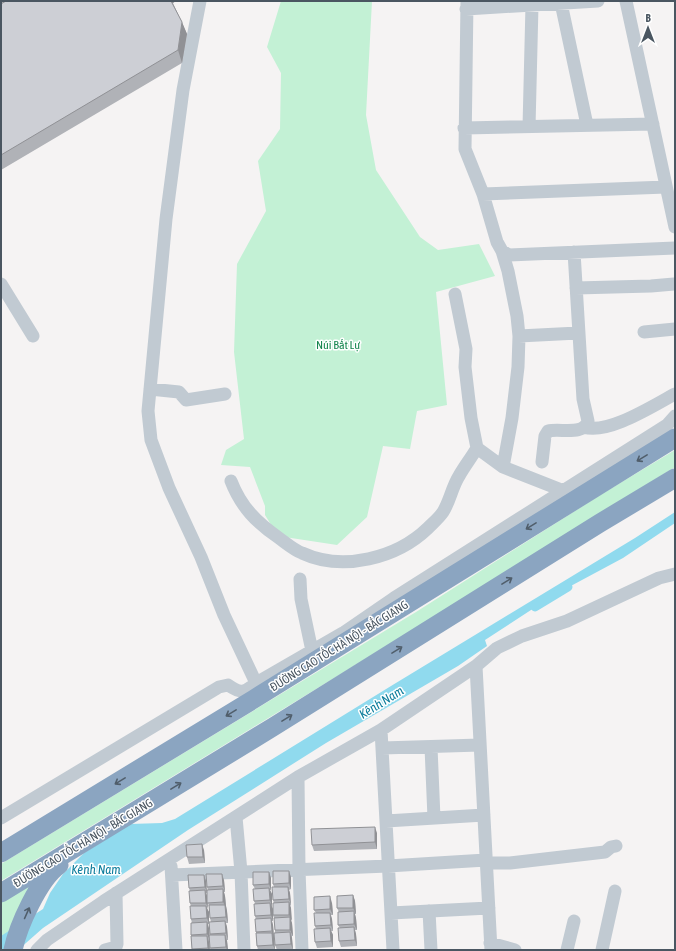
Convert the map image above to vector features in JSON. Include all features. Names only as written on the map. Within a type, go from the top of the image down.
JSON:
[{"type":"highway","name":"ĐƯỜNG CAO TỐC HÀ NỘI - BẮC GIANG","points":[[1,853],[254,699],[675,438]]},
{"type":"highway","name":"ĐƯỜNG CAO TỐC HÀ NỘI - BẮC GIANG","points":[[1,893],[273,727],[600,523],[675,478]]},
{"type":"highway","points":[[13,950],[19,930],[38,888],[55,867],[142,806]]},
{"type":"street","points":[[200,1],[183,90],[166,219],[148,411],[151,440],[169,488],[201,557],[224,615],[256,683]]},
{"type":"street","points":[[503,467],[512,418],[518,367],[519,336],[517,316],[508,271],[502,251],[497,242],[483,194],[465,149],[466,5],[532,5],[598,1]]},
{"type":"street","points":[[626,1],[675,227]]},
{"type":"street","points":[[561,4],[587,125]]},
{"type":"street","points":[[529,127],[532,5]]},
{"type":"street","points":[[464,128],[653,124]]},
{"type":"street","points":[[483,194],[666,187]]},
{"type":"street","points":[[502,251],[509,255],[675,248]]},
{"type":"street","points":[[542,462],[545,436],[548,431],[580,430],[588,421],[583,399],[574,252]]},
{"type":"street","points":[[1,284],[5,299],[33,336]]},
{"type":"street","points":[[576,288],[674,284]]},
{"type":"street","points":[[455,294],[466,349],[466,366],[471,418],[477,448],[503,467],[564,491]]},
{"type":"street","points":[[644,332],[675,329]]},
{"type":"street","points":[[519,336],[578,333]]},
{"type":"street","points":[[150,389],[179,392],[186,400],[225,394]]},
{"type":"street","points":[[584,427],[590,429],[600,429],[624,421],[675,394]]},
{"type":"street","points":[[1,818],[219,687],[228,685],[241,692],[343,633],[394,598],[667,424],[675,416]]},
{"type":"street","points":[[231,481],[245,507],[262,526],[294,549],[324,561],[351,562],[378,557],[406,544],[428,529],[443,512],[458,477],[477,448]]},
{"type":"street","points":[[37,950],[47,940],[116,893],[298,777],[381,730],[476,666],[497,648],[522,636],[567,621],[659,578],[675,574]]},
{"type":"street","points":[[300,579],[301,599],[312,651]]},
{"type":"street","points":[[476,666],[490,946],[515,950]]},
{"type":"street","points":[[381,730],[392,950]]},
{"type":"street","points":[[382,748],[480,745]]},
{"type":"street","points":[[431,747],[434,818]]},
{"type":"street","points":[[298,777],[302,950]]},
{"type":"street","points":[[386,821],[484,815]]},
{"type":"street","points":[[236,817],[241,872],[244,950]]},
{"type":"street","points":[[172,875],[486,862],[510,863],[605,852],[611,847],[616,846]]},
{"type":"street","points":[[171,859],[176,950]]},
{"type":"street","points":[[602,950],[615,891]]},
{"type":"street","points":[[105,950],[113,949],[117,944],[116,893]]},
{"type":"street","points":[[391,913],[489,908]]},
{"type":"street","points":[[429,911],[431,950]]},
{"type":"street","points":[[566,950],[574,921]]},
{"type":"green space","name":"Núi Bất Lự","points":[[281,1],[372,1],[366,115],[376,170],[420,237],[438,250],[479,244],[495,276],[436,292],[447,405],[417,411],[410,449],[383,446],[367,517],[337,545],[278,536],[265,515],[265,506],[250,467],[221,465],[226,450],[244,439],[234,352],[237,264],[266,211],[258,161],[280,129],[281,73],[267,47]]},
{"type":"green space","points":[[675,450],[675,467],[344,672],[1,881],[1,864],[416,612],[597,497]]},
{"type":"green space","points":[[35,877],[1,950],[1,897]]},
{"type":"water","name":"Kênh Nam","points":[[675,512],[675,523],[623,558],[554,595],[485,640],[487,646],[458,666],[326,743],[188,830],[43,928],[18,950],[1,950],[1,936],[43,909],[50,893],[63,874],[84,853],[130,824],[162,823],[175,819],[635,538]]},
{"type":"building","points":[[6,1],[171,1],[182,22],[178,50],[1,155],[1,4]]},
{"type":"building","points":[[375,827],[375,842],[312,845],[311,829]]},
{"type":"building","points":[[202,844],[203,857],[187,857],[186,845]]},
{"type":"building","points":[[273,871],[289,871],[289,883],[273,884]]},
{"type":"building","points":[[253,872],[269,872],[269,884],[253,885]]},
{"type":"building","points":[[206,874],[222,874],[223,886],[207,887]]},
{"type":"building","points":[[188,875],[204,875],[205,887],[189,888]]},
{"type":"building","points":[[272,887],[288,887],[289,899],[273,900]]},
{"type":"building","points":[[269,888],[270,900],[254,901],[253,889]]},
{"type":"building","points":[[223,889],[223,902],[207,903],[207,890]]},
{"type":"building","points":[[205,890],[206,903],[190,903],[189,891]]},
{"type":"building","points":[[353,895],[353,908],[337,908],[337,896]]},
{"type":"building","points":[[330,896],[330,909],[314,910],[314,897]]},
{"type":"building","points":[[289,902],[289,915],[273,915],[273,903]]},
{"type":"building","points":[[270,903],[271,915],[255,916],[254,904]]},
{"type":"building","points":[[209,905],[225,905],[226,917],[210,918]]},
{"type":"building","points":[[190,906],[206,906],[207,918],[191,919]]},
{"type":"building","points":[[354,911],[354,924],[338,925],[338,912]]},
{"type":"building","points":[[314,913],[330,913],[331,925],[315,926]]},
{"type":"building","points":[[290,917],[290,930],[275,930],[274,918]]},
{"type":"building","points":[[271,918],[272,931],[256,932],[255,919]]},
{"type":"building","points":[[225,921],[226,933],[210,934],[209,922]]},
{"type":"building","points":[[207,922],[207,934],[191,935],[191,923]]},
{"type":"building","points":[[354,927],[355,940],[339,941],[338,928]]},
{"type":"building","points":[[330,928],[331,941],[315,942],[314,929]]},
{"type":"building","points":[[290,932],[291,944],[275,945],[274,933]]},
{"type":"building","points":[[256,933],[272,933],[273,945],[257,946]]},
{"type":"building","points":[[209,935],[225,935],[226,947],[210,948]]},
{"type":"building","points":[[191,936],[207,936],[208,948],[192,949]]},
{"type":"waterway","name":"Kênh Nam","points":[[535,607],[568,587]]}]
